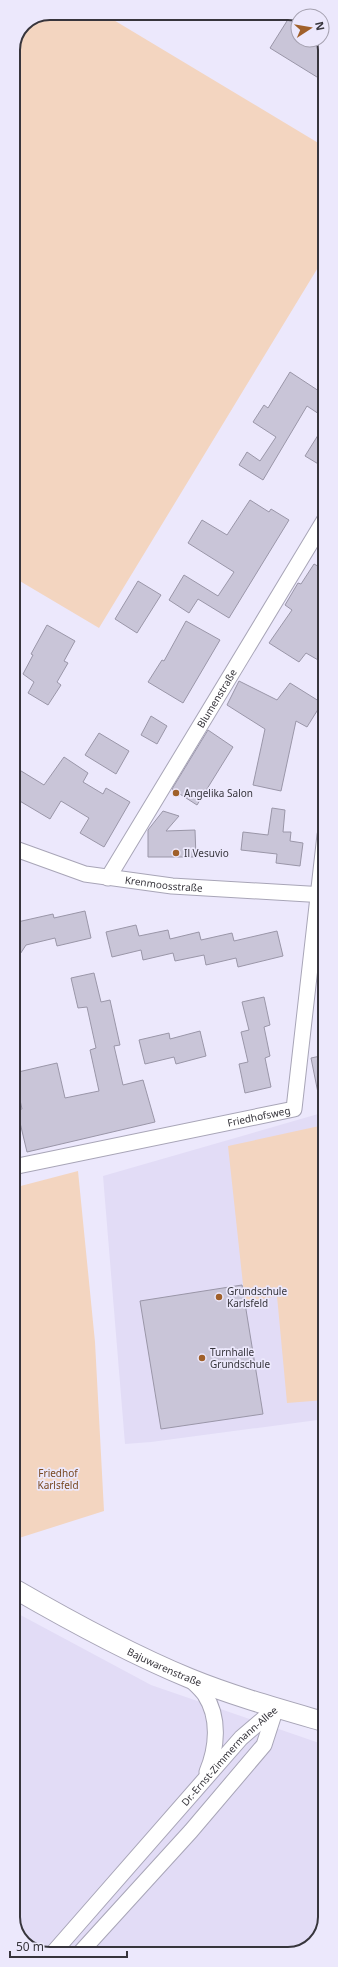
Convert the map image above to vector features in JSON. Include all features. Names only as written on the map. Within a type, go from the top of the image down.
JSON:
[{"type":"main road","name":"Bajuwarenstraße","points":[[20,1592],[89,1631],[189,1679],[276,1708],[318,1720]]},
{"type":"street","name":"Blumenstraße","points":[[108,878],[318,531]]},
{"type":"street","name":"Krenmoosstraße","points":[[20,851],[85,874],[108,878],[172,886],[318,895]]},
{"type":"street","name":"Friedhofsweg","points":[[20,1166],[294,1109],[318,926]]},
{"type":"street","points":[[189,1679],[205,1695],[214,1716],[216,1736],[213,1758],[204,1780]]},
{"type":"street","name":"Dr.-Ernst-Zimmermann-Allee","points":[[58,1947],[241,1738],[276,1708]]},
{"type":"street","name":"Dr.-Ernst-Zimmermann-Allee","points":[[85,1947],[191,1831],[264,1745],[276,1708]]},
{"type":"shaded area","name":"Grundschule Karlsfeld","points":[[318,1114],[318,1420],[151,1442],[125,1444],[103,1176]]},
{"type":"shaded area","points":[[20,1615],[151,1685],[318,1743],[318,1917],[316,1927],[311,1937],[301,1944],[292,1947],[48,1947],[33,1942],[25,1934],[20,1921]]},
{"type":"green space","points":[[50,20],[114,20],[318,143],[318,268],[99,628],[20,581],[20,50],[22,38],[33,25],[38,22]]},
{"type":"green space","points":[[318,1126],[318,1401],[287,1403],[277,1296],[245,1303],[228,1146]]},
{"type":"green space","name":"Friedhof Karlsfeld","points":[[78,1171],[95,1342],[104,1511],[20,1538],[20,1186]]},
{"type":"building","points":[[288,20],[290,20],[290,48],[318,48],[318,78],[270,48]]},
{"type":"building","points":[[290,372],[318,390],[318,413],[307,406],[263,480],[239,465],[247,452],[260,461],[276,437],[253,422],[264,405],[268,408]]},
{"type":"building","points":[[318,435],[318,464],[305,456]]},
{"type":"building","points":[[250,500],[269,512],[271,509],[289,520],[229,618],[198,599],[189,613],[169,600],[184,575],[218,596],[234,572],[188,543],[202,520],[227,535]]},
{"type":"building","points":[[314,564],[318,566],[318,660],[306,653],[299,662],[269,643],[292,610],[285,605],[298,583],[301,584]]},
{"type":"building","points":[[138,581],[161,595],[137,633],[115,619]]},
{"type":"building","points":[[186,621],[220,640],[183,703],[148,682],[162,660],[164,661]]},
{"type":"building","points":[[47,625],[75,641],[64,661],[68,663],[57,682],[61,685],[48,705],[28,693],[34,682],[23,674],[33,655],[31,654]]},
{"type":"building","points":[[239,681],[277,700],[290,683],[318,700],[318,709],[307,727],[296,721],[281,791],[253,785],[265,729],[227,705]]},
{"type":"building","points":[[151,716],[167,726],[157,744],[141,735]]},
{"type":"building","points":[[208,730],[233,747],[197,805],[172,789]]},
{"type":"building","points":[[99,733],[129,751],[116,774],[85,755]]},
{"type":"building","points":[[64,757],[88,773],[83,782],[103,794],[106,788],[130,802],[104,847],[80,833],[89,818],[61,801],[50,819],[20,801],[20,770],[44,785]]},
{"type":"building","points":[[272,808],[285,810],[283,832],[291,832],[290,841],[303,843],[300,866],[276,863],[277,854],[241,850],[243,832],[268,835]]},
{"type":"building","points":[[163,811],[179,816],[166,831],[195,830],[196,857],[148,857],[148,830]]},
{"type":"building","points":[[85,911],[91,938],[57,946],[55,938],[26,945],[20,954],[20,921],[53,914],[54,918]]},
{"type":"building","points":[[136,925],[139,936],[168,930],[170,939],[199,932],[201,940],[232,933],[234,941],[277,931],[283,956],[238,967],[236,958],[206,965],[204,955],[175,961],[173,953],[143,960],[141,950],[112,957],[106,932]]},
{"type":"building","points":[[94,973],[101,1002],[110,1000],[120,1045],[114,1046],[123,1085],[143,1080],[155,1122],[27,1152],[20,1123],[20,1109],[22,1109],[20,1100],[20,1072],[57,1063],[65,1098],[99,1091],[90,1050],[96,1048],[87,1007],[78,1008],[71,978]]},
{"type":"building","points":[[264,997],[270,1025],[264,1027],[270,1056],[265,1058],[271,1087],[245,1093],[239,1064],[248,1062],[241,1032],[249,1030],[242,1002]]},
{"type":"building","points":[[200,1031],[206,1056],[176,1064],[174,1057],[145,1064],[139,1040],[169,1033],[170,1039]]},
{"type":"building","points":[[318,1056],[318,1093],[311,1058]]},
{"type":"building","name":"Turnhalle Grundschule","points":[[242,1285],[263,1414],[161,1429],[140,1301]]},
{"type":"place","name":"Angelika Salon","points":[[176,793]]},
{"type":"place","name":"Il Vesuvio","points":[[176,853]]},
{"type":"place","name":"Grundschule Karlsfeld","points":[[219,1297]]},
{"type":"place","name":"Turnhalle Grundschule","points":[[202,1358]]}]
